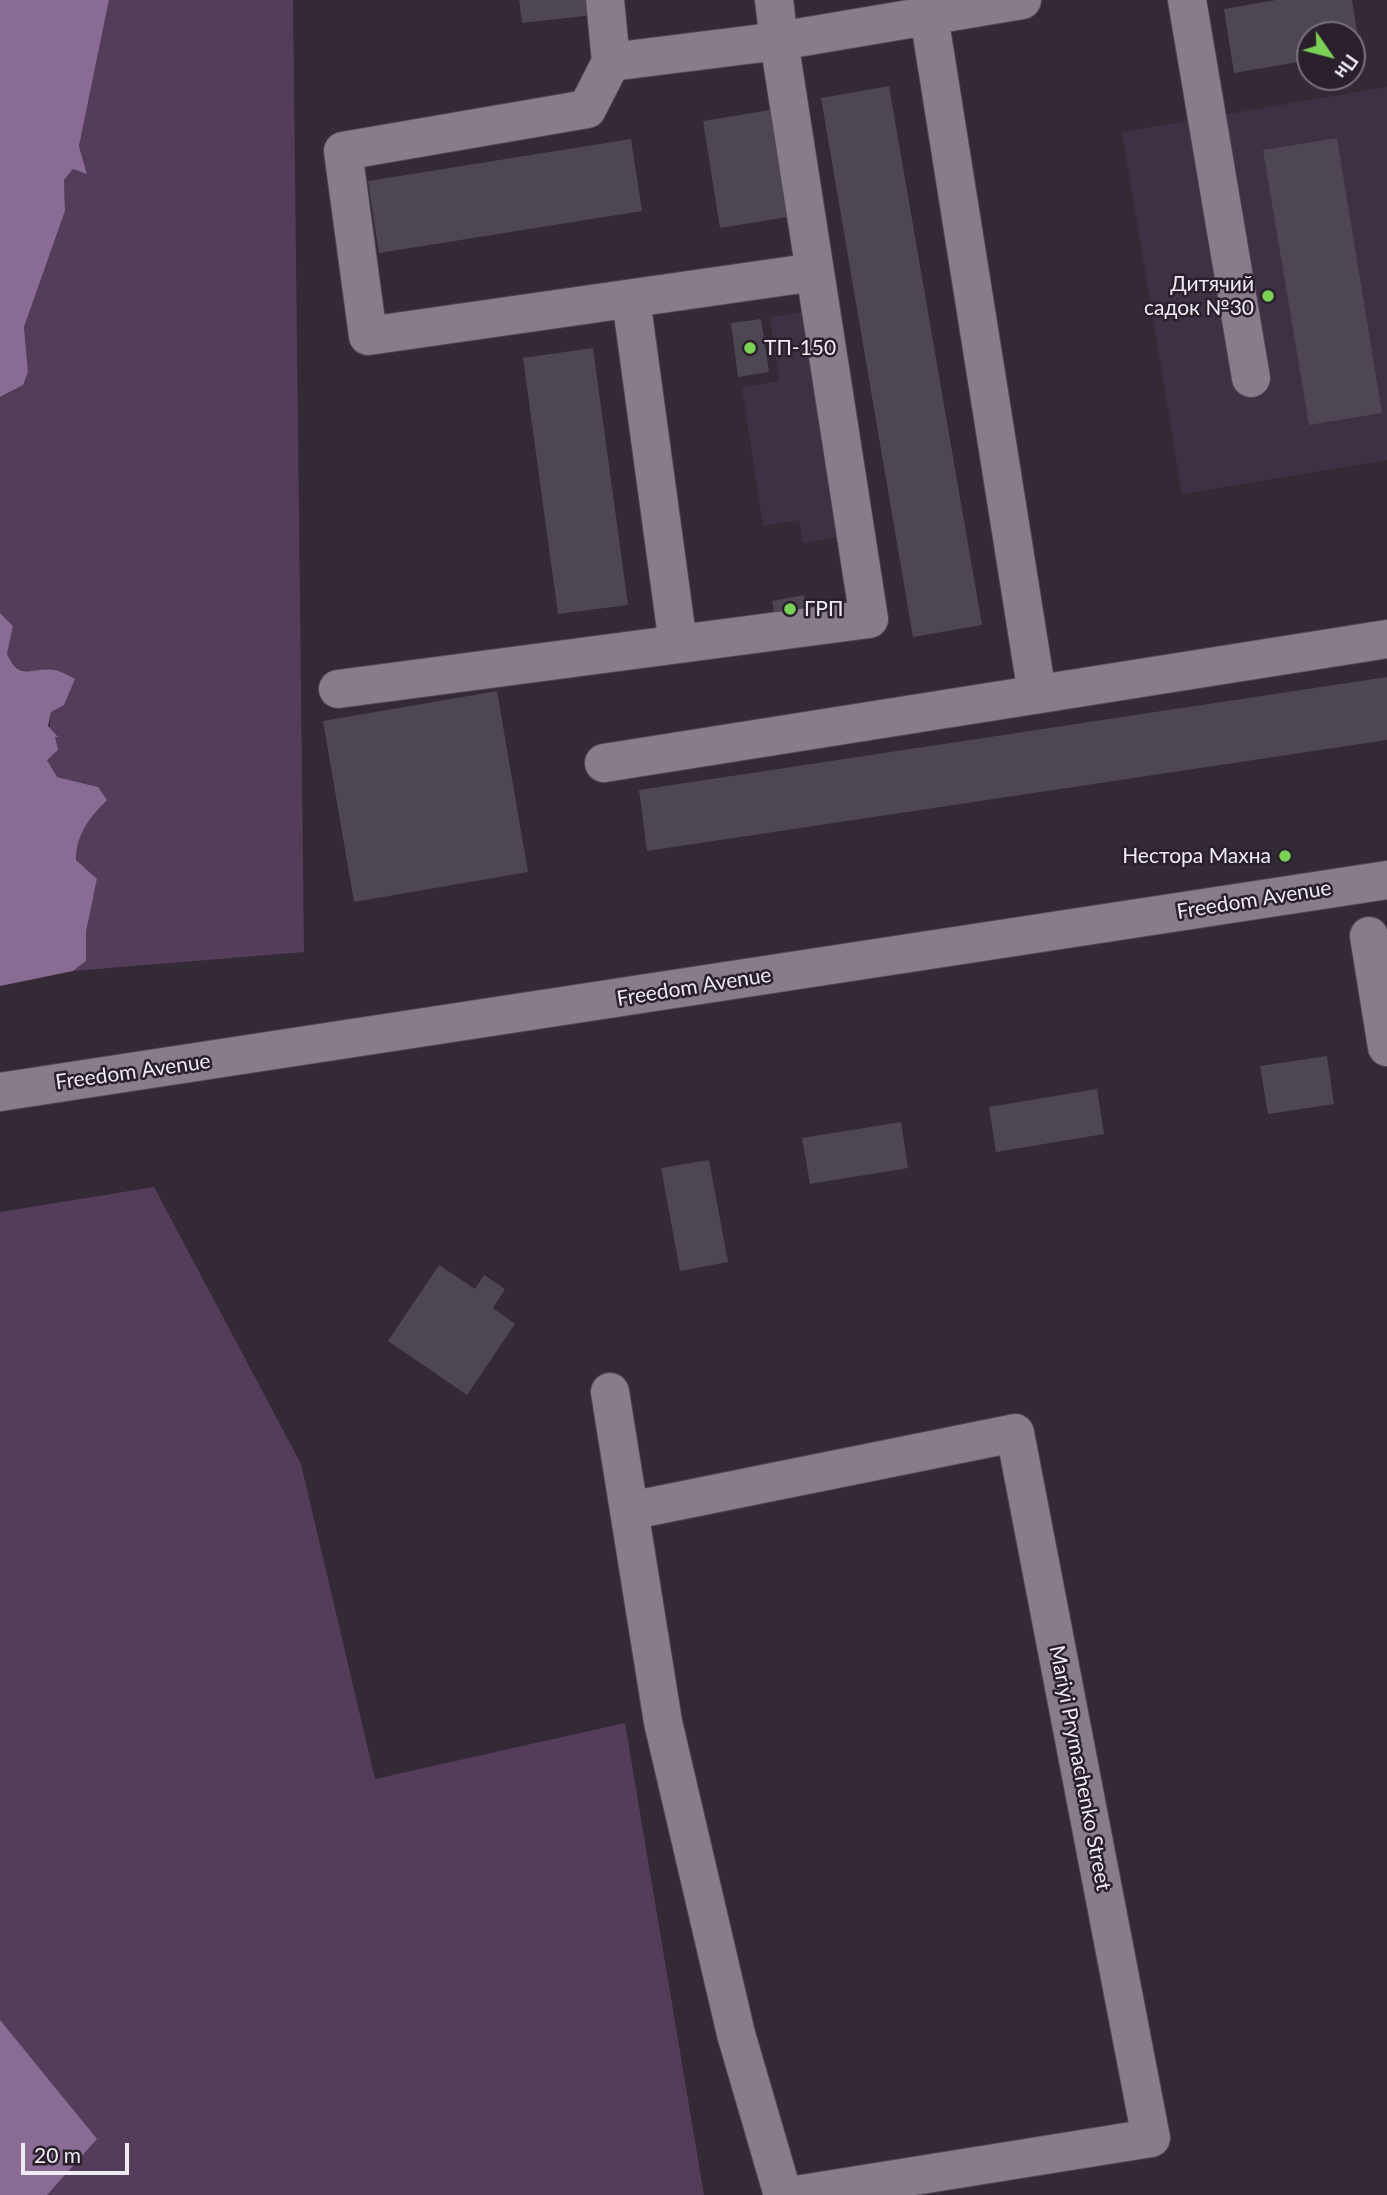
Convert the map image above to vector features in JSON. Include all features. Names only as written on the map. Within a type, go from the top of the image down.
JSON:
[{"type":"street","points":[[605,0],[611,62],[587,109],[343,151],[368,336],[815,272]]},
{"type":"street","points":[[338,689],[869,620],[774,0]]},
{"type":"street","points":[[611,62],[779,41],[1022,0]]},
{"type":"street","points":[[1187,0],[1251,378]]},
{"type":"street","points":[[929,16],[1037,694]]},
{"type":"street","points":[[631,299],[678,644]]},
{"type":"street","points":[[604,763],[1387,639]]},
{"type":"street","name":"Freedom Avenue","points":[[0,1091],[1387,880]]},
{"type":"street","points":[[1369,936],[1387,1047]]},
{"type":"street","points":[[610,1392],[663,1722],[736,2034],[783,2195]]},
{"type":"street","name":"Mariyi Prymachenko Street","points":[[629,1511],[1015,1433],[1151,2138],[796,2195]]},
{"type":"shaded area","points":[[0,0],[109,0],[79,146],[87,174],[73,169],[64,180],[65,211],[24,327],[28,372],[23,385],[0,397]]},
{"type":"shaded area","points":[[109,0],[293,0],[304,952],[73,971],[86,961],[86,932],[97,879],[76,860],[76,847],[98,787],[57,777],[47,760],[54,670],[21,670],[7,654],[13,626],[0,613],[0,397],[11,392],[28,372],[24,327],[65,211],[64,180],[73,169],[87,173],[79,146]]},
{"type":"shaded area","name":"Дитячий садок №30","points":[[1387,87],[1387,460],[1182,494],[1122,132]]},
{"type":"shaded area","points":[[805,312],[838,537],[803,543],[799,520],[763,526],[742,387],[779,381],[770,317]]},
{"type":"shaded area","points":[[0,613],[13,626],[7,654],[17,668],[22,671],[54,670],[75,679],[64,705],[51,712],[48,726],[58,737],[55,737],[58,750],[47,760],[57,777],[98,787],[107,800],[85,827],[78,842],[76,860],[97,879],[86,932],[86,961],[73,971],[0,986]]},
{"type":"shaded area","points":[[154,1187],[301,1464],[375,1779],[625,1723],[704,2195],[0,2195],[0,1212]]},
{"type":"shaded area","points":[[0,2020],[97,2139],[47,2195],[0,2195]]},
{"type":"building","points":[[519,0],[591,0],[593,15],[522,23]]},
{"type":"building","points":[[1276,0],[1352,0],[1355,21],[1296,21],[1296,62],[1234,73],[1224,9]]},
{"type":"building","points":[[889,86],[982,625],[913,637],[821,98]]},
{"type":"building","points":[[770,110],[788,217],[720,228],[703,121]]},
{"type":"building","points":[[1337,138],[1382,413],[1309,425],[1263,150]]},
{"type":"building","points":[[631,139],[642,211],[379,253],[368,181]]},
{"type":"building","name":"ТП-150","points":[[761,319],[769,372],[738,377],[731,323]]},
{"type":"building","points":[[593,348],[628,605],[558,614],[523,358]]},
{"type":"building","name":"ГРП","points":[[804,595],[808,617],[776,623],[772,601]]},
{"type":"building","points":[[1387,677],[1387,740],[647,851],[639,790]]},
{"type":"building","points":[[497,691],[528,872],[354,902],[323,721]]},
{"type":"building","points":[[1327,1056],[1334,1104],[1268,1114],[1260,1066]]},
{"type":"building","points":[[1097,1089],[1104,1134],[996,1152],[989,1107]]},
{"type":"building","points":[[901,1122],[908,1168],[810,1184],[802,1138]]},
{"type":"building","points":[[709,1160],[728,1262],[680,1271],[661,1168]]},
{"type":"building","points":[[439,1265],[475,1289],[484,1275],[505,1289],[493,1308],[515,1324],[467,1395],[388,1341]]},
{"type":"place","name":"Дитячий садок №30","points":[[1268,296]]},
{"type":"place","name":"ТП-150","points":[[750,348]]},
{"type":"place","name":"ГРП","points":[[790,609]]},
{"type":"place","name":"Нестора Махна","points":[[1285,856]]}]
